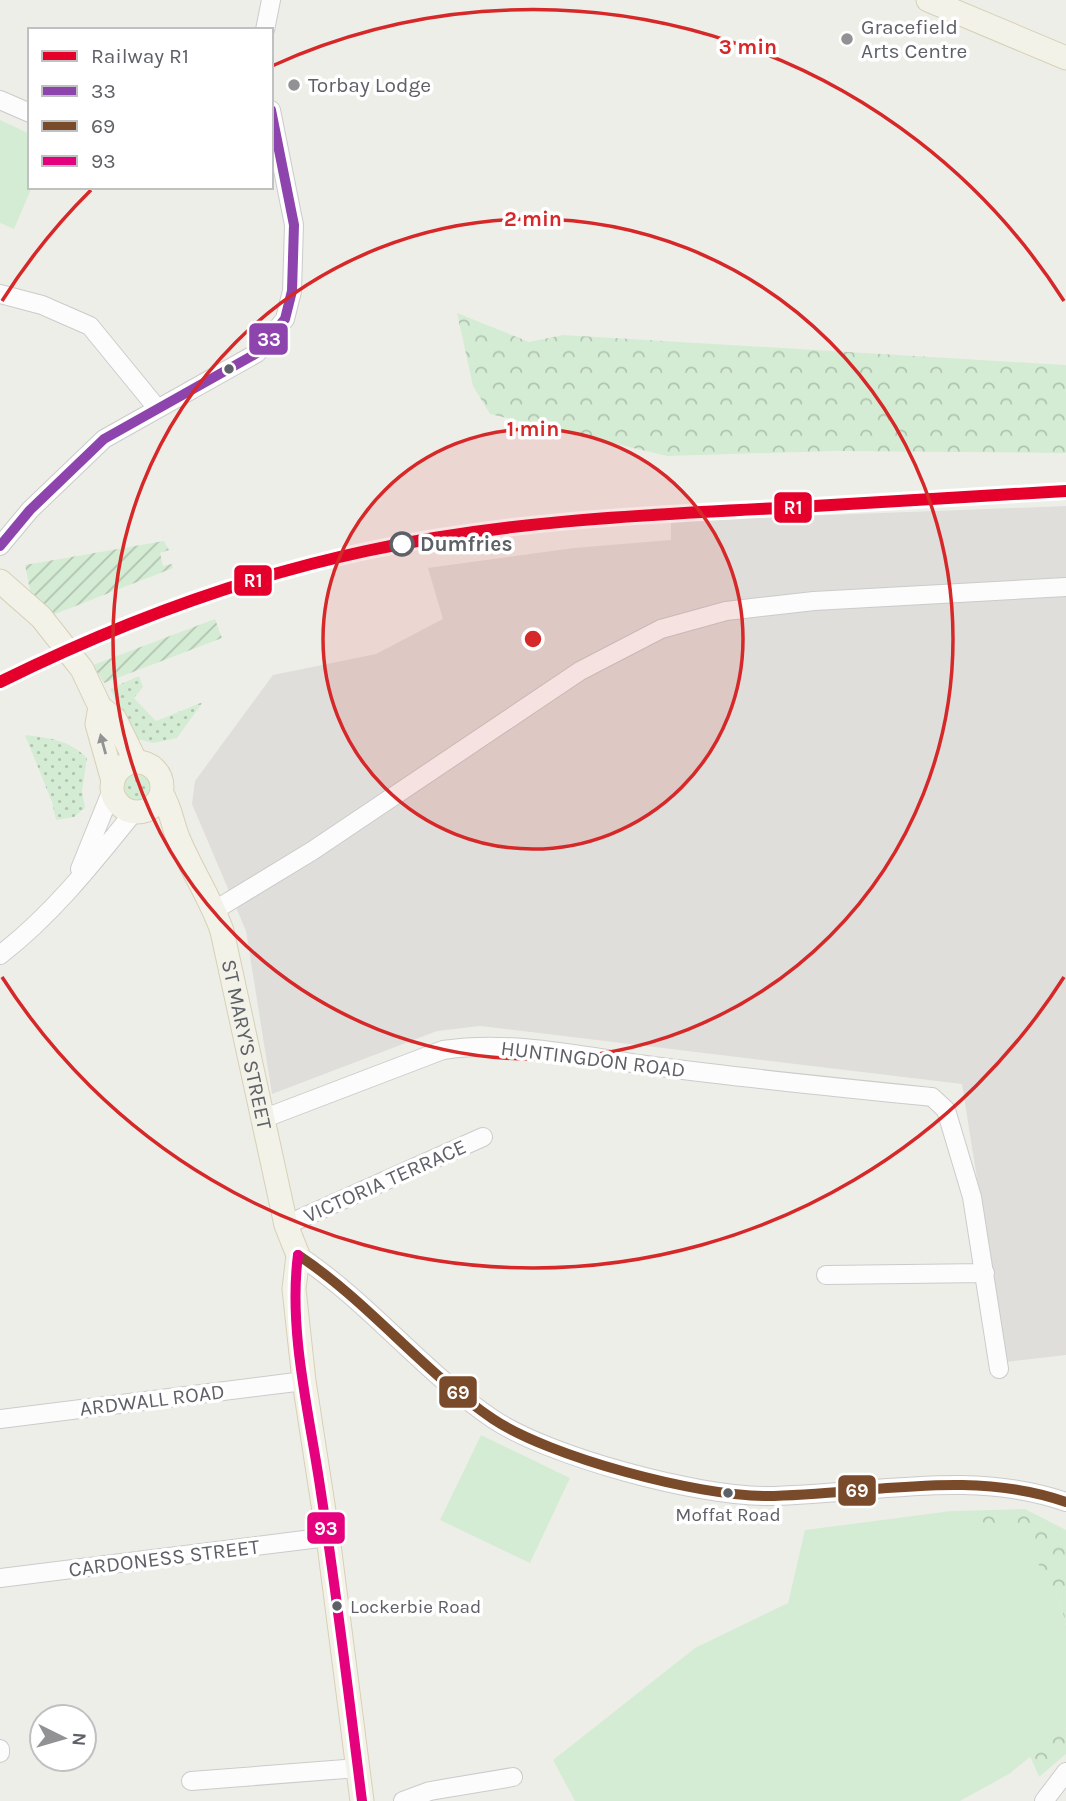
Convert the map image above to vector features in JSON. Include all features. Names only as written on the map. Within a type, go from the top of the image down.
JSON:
[{"type":"main road","points":[[928,0],[1066,58]]},
{"type":"main road","points":[[0,580],[41,617],[82,669],[100,707],[115,719],[136,762]]},
{"type":"main road","points":[[100,707],[97,723],[112,786],[119,805],[138,812],[155,806],[162,794],[158,772],[145,763],[136,762],[121,768],[112,786]]},
{"type":"main road","name":"ST MARY'S STREET","points":[[162,794],[172,810],[178,839],[215,910],[265,1118],[286,1225],[299,1255]]},
{"type":"main road","name":"ST MARY'S STREET","points":[[138,812],[178,839]]},
{"type":"main road","points":[[299,1255],[294,1289],[304,1381],[328,1537],[362,1801]]},
{"type":"street","points":[[265,28],[271,0]]},
{"type":"street","points":[[0,100],[28,112]]},
{"type":"street","points":[[0,546],[30,510],[104,439],[257,353],[285,319],[292,291],[294,225],[278,184],[273,131]]},
{"type":"street","points":[[0,294],[79,318],[90,326],[156,408]]},
{"type":"street","points":[[215,910],[312,851],[580,671],[662,629],[726,611],[814,601],[1066,587]]},
{"type":"street","points":[[76,879],[112,786]]},
{"type":"street","points":[[0,954],[32,931],[138,812]]},
{"type":"street","name":"HUNTINGDON ROAD","points":[[265,1118],[443,1050],[469,1046],[506,1046],[696,1072],[932,1097],[946,1110],[972,1197],[985,1273]]},
{"type":"street","name":"VICTORIA TERRACE","points":[[286,1225],[483,1138]]},
{"type":"street","points":[[299,1255],[360,1302],[452,1387],[493,1419],[526,1438],[550,1447],[671,1482],[765,1496],[946,1485],[999,1485],[1066,1502]]},
{"type":"street","points":[[826,1275],[985,1273],[999,1369]]},
{"type":"street","name":"ARDWALL ROAD","points":[[0,1419],[304,1381]]},
{"type":"street","name":"CARDONESS STREET","points":[[0,1578],[328,1537]]},
{"type":"street","points":[[191,1781],[358,1768]]},
{"type":"street","points":[[1044,1801],[1066,1772]]},
{"type":"street","points":[[403,1801],[430,1791],[513,1777]]},
{"type":"shaded area","points":[[1066,506],[1066,1355],[1006,1362],[962,1084],[480,1026],[437,1031],[272,1094],[246,931],[192,804],[195,781],[273,675],[376,654],[443,619],[428,568],[574,548],[671,540],[671,521]]},
{"type":"green space","points":[[0,120],[28,133],[28,189],[31,189],[14,229],[0,223]]},
{"type":"green space","points":[[457,313],[529,342],[563,335],[1066,365],[1066,453],[833,451],[667,456],[490,414],[473,386]]},
{"type":"green space","points":[[164,541],[169,550],[160,553],[163,566],[172,564],[173,568],[55,614],[51,614],[31,595],[25,565]]},
{"type":"green space","points":[[215,619],[222,638],[104,683],[93,665]]},
{"type":"green space","points":[[139,676],[143,687],[134,698],[156,721],[203,702],[177,738],[153,743],[137,739],[110,689]]},
{"type":"green space","points":[[25,735],[66,744],[87,758],[82,791],[85,808],[74,817],[56,820],[52,802]]},
{"type":"green space","points":[[138,770],[151,775],[156,788],[151,801],[138,806],[125,801],[120,788],[125,775]]},
{"type":"green space","points":[[481,1435],[570,1478],[530,1563],[440,1520]]},
{"type":"green space","points":[[1025,1509],[1066,1530],[1066,1625],[1057,1592],[951,1511]]},
{"type":"green space","points":[[951,1511],[1019,1535],[1057,1592],[1066,1625],[1066,1728],[1009,1774],[960,1801],[575,1801],[553,1760],[695,1648],[788,1603],[805,1530]]},
{"type":"green space","points":[[1066,1728],[1066,1754],[1039,1777],[1030,1756]]},
{"type":"rail line","name":"R1","points":[[0,682],[88,641],[225,589],[319,562],[417,541],[573,521],[1066,491]]},
{"type":"transit line","name":"33","points":[[0,546],[30,510],[104,439],[257,353],[285,319],[292,291],[294,225],[273,120]]},
{"type":"transit line","name":"69","points":[[298,1255],[348,1294],[443,1380],[493,1419],[518,1433],[586,1460],[664,1482],[737,1494],[804,1495],[955,1485],[1029,1492],[1066,1502]]},
{"type":"transit line","name":"93","points":[[298,1255],[298,1344],[332,1570],[362,1801]]},
{"type":"place","name":"Gracefield Arts Centre","points":[[847,39]]},
{"type":"place","name":"Torbay Lodge","points":[[294,85]]},
{"type":"place","name":"Dumfries","points":[[402,544]]},
{"type":"place","name":"Moffat Road","points":[[728,1493]]},
{"type":"place","name":"Lockerbie Road","points":[[337,1606]]}]
